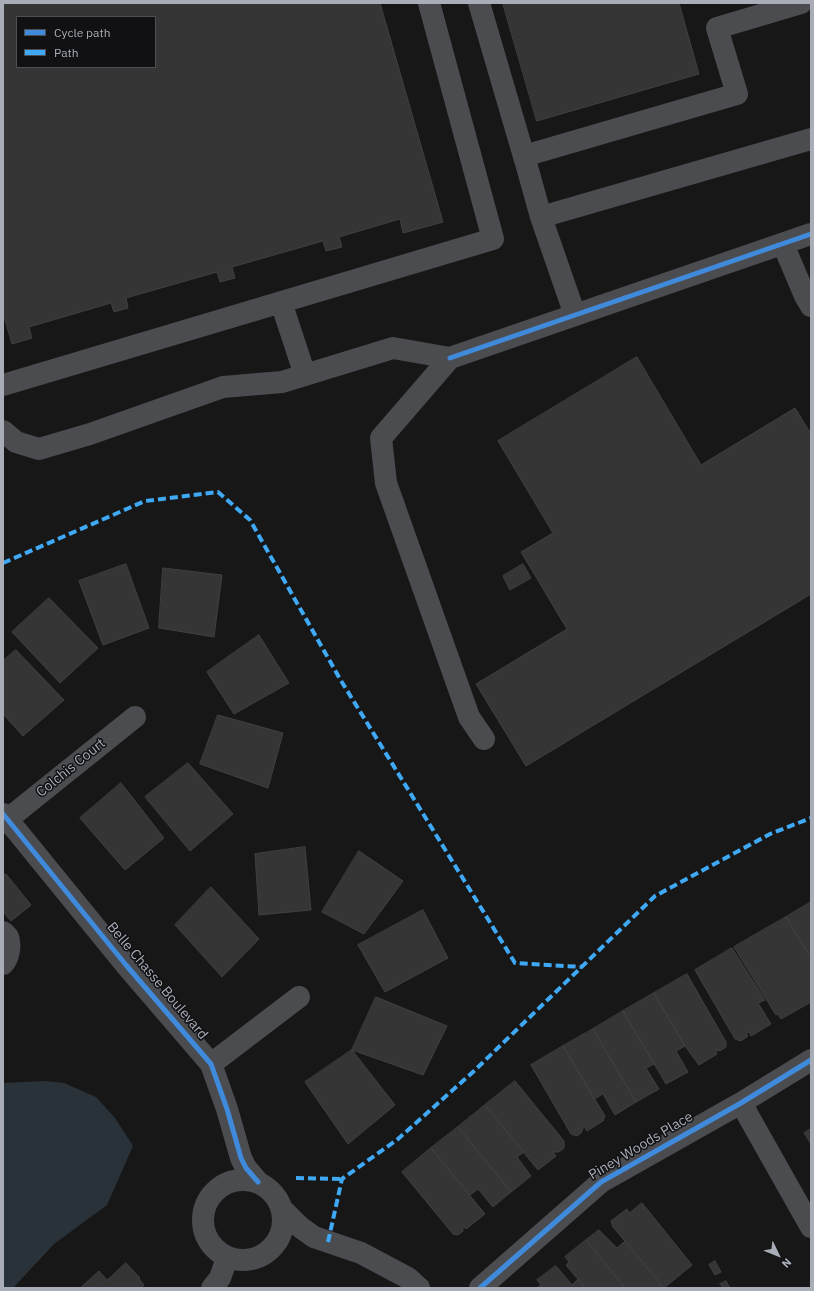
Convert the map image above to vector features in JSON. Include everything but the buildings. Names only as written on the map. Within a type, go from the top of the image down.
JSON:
[{"type":"street","points":[[3,385],[494,239],[429,3]]},
{"type":"street","points":[[478,3],[541,217],[575,315]]},
{"type":"street","points":[[525,160],[524,156],[737,94],[717,28],[801,3]]},
{"type":"street","points":[[541,217],[811,139]]},
{"type":"street","points":[[3,432],[16,442],[39,449],[90,434],[223,387],[282,382],[393,348],[450,358],[811,234]]},
{"type":"street","points":[[782,244],[811,306]]},
{"type":"street","points":[[281,302],[305,375]]},
{"type":"street","points":[[450,358],[381,438],[386,483],[469,717],[484,739]]},
{"type":"street","name":"Colchis Court","points":[[5,819],[135,717]]},
{"type":"street","name":"Belle Chasse Boulevard","points":[[5,819],[126,965],[211,1064],[227,1109],[241,1158],[246,1168],[258,1182],[274,1193],[282,1209],[300,1228],[314,1237],[362,1253],[408,1278],[418,1288]]},
{"type":"street","points":[[3,932],[8,938],[9,949],[7,960],[3,964]]},
{"type":"street","points":[[211,1064],[299,997]]},
{"type":"street","name":"Piney Woods Place","points":[[480,1288],[600,1182],[741,1103],[811,1060]]},
{"type":"street","points":[[741,1103],[811,1228]]},
{"type":"street","name":"Belle Chasse Boulevard","points":[[220,1187],[229,1176],[234,1166],[236,1140]]},
{"type":"street","name":"Belle Chasse Boulevard","points":[[258,1182],[237,1180],[222,1185],[213,1193],[205,1207],[202,1219],[205,1235],[215,1250],[227,1258],[235,1260],[250,1260],[264,1255],[277,1242],[283,1229],[282,1209]]},
{"type":"street","name":"Belle Chasse Boulevard","points":[[277,1242],[314,1237]]},
{"type":"street","points":[[212,1288],[220,1278],[227,1258]]},
{"type":"shaded area","points":[[45,1081],[64,1083],[96,1097],[115,1118],[133,1146],[107,1205],[54,1244],[13,1288],[3,1288],[3,1083]]},
{"type":"marked path","points":[[3,563],[145,501],[218,492],[250,520],[340,679],[515,963],[582,967]]},
{"type":"marked path","points":[[328,1242],[342,1179],[398,1139],[474,1071],[655,896],[770,834],[811,818]]},
{"type":"marked path","points":[[296,1178],[342,1179]]},
{"type":"cycle path","points":[[450,358],[811,234]]},
{"type":"cycle path","points":[[3,814],[126,965],[211,1064],[227,1109],[241,1158],[246,1168],[258,1182]]},
{"type":"cycle path","points":[[480,1288],[601,1182],[741,1103],[811,1060]]}]
